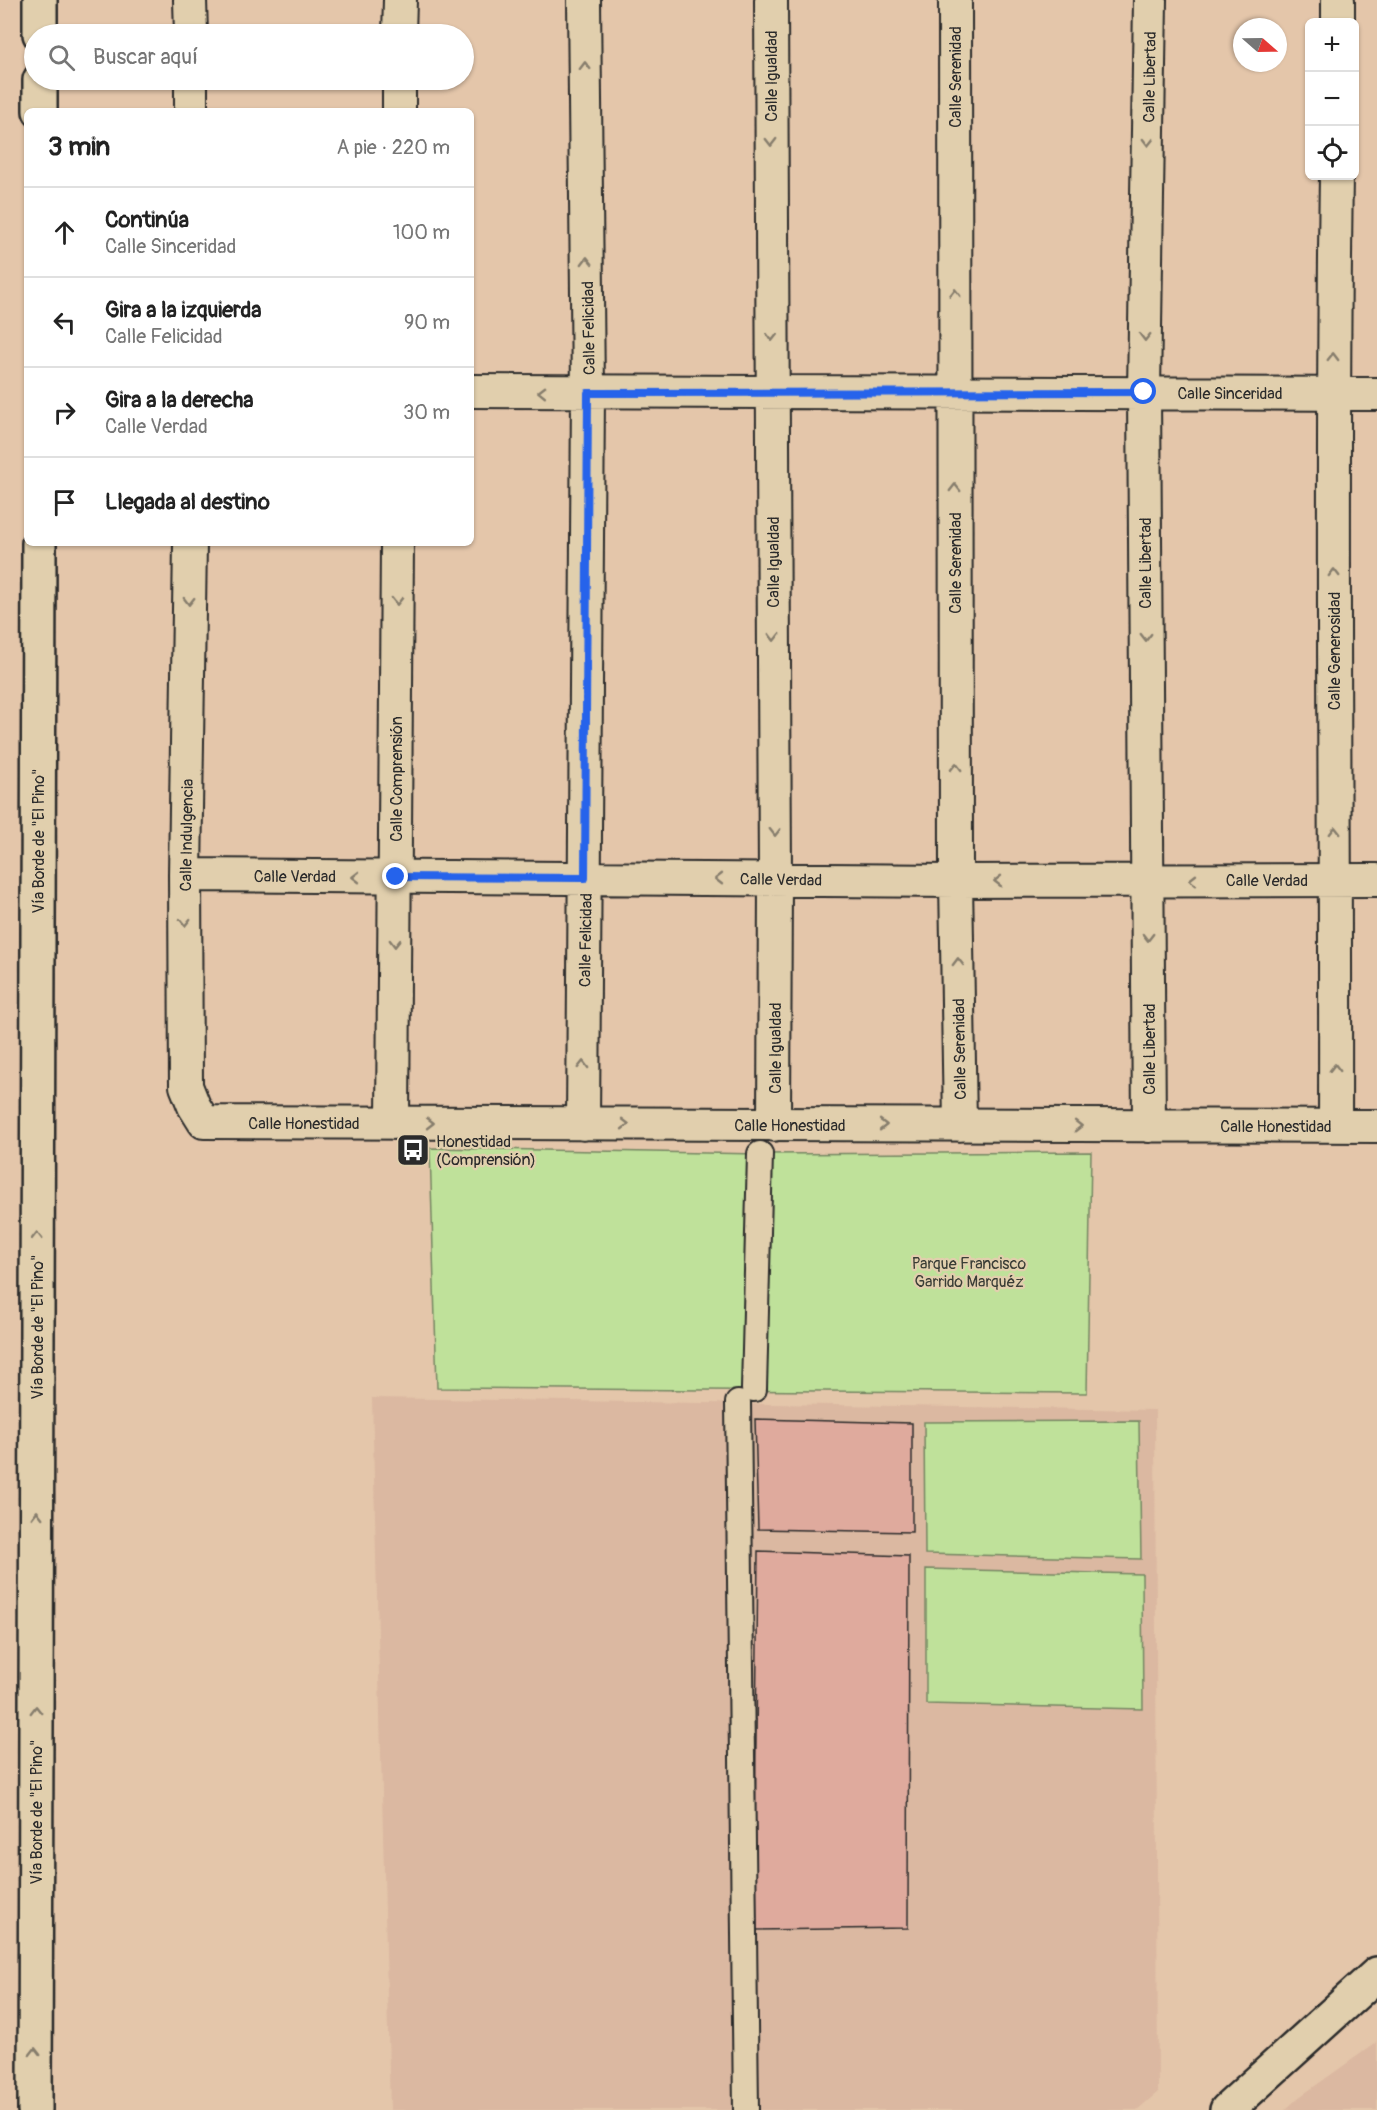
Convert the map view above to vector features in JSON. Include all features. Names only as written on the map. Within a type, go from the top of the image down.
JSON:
[{"type":"main road","points":[[40,0],[40,24]]},
{"type":"main road","points":[[40,90],[40,108]]},
{"type":"main road","name":"Vía Borde de \"El Pino\"","points":[[35,2110],[39,546]]},
{"type":"main road","points":[[1227,2110],[1377,1974]]},
{"type":"street","points":[[190,0],[190,24]]},
{"type":"street","points":[[399,24],[400,0]]},
{"type":"street","name":"Calle Felicidad","points":[[583,1124],[588,393],[584,0]]},
{"type":"street","name":"Calle Igualdad","points":[[771,0],[774,1125]]},
{"type":"street","name":"Calle Serenidad","points":[[955,0],[956,881],[960,1125]]},
{"type":"street","name":"Calle Libertad","points":[[1149,1126],[1144,392],[1150,0]]},
{"type":"street","points":[[1338,0],[1338,18]]},
{"type":"street","points":[[191,90],[191,108]]},
{"type":"street","points":[[399,90],[399,108]]},
{"type":"street","name":"Calle Generosidad","points":[[1335,1126],[1333,394],[1336,180]]},
{"type":"street","name":"Calle Sinceridad","points":[[474,391],[1377,394]]},
{"type":"street","name":"Calle Indulgencia","points":[[190,546],[185,875],[186,1086],[204,1122]]},
{"type":"street","name":"Calle Comprensión","points":[[393,1123],[397,546]]},
{"type":"street","name":"Calle Verdad","points":[[185,875],[956,881],[1377,880]]},
{"type":"street","name":"Calle Honestidad","points":[[204,1122],[1377,1126]]},
{"type":"street","points":[[746,2110],[746,1396],[760,1154]]},
{"type":"shaded area","points":[[372,1398],[1155,1410],[1158,2092],[1137,2110],[390,2110]]},
{"type":"shaded area","points":[[1377,2042],[1377,2110],[1285,2110],[1298,2098]]},
{"type":"green space","name":"Parque Francisco Garrido Marquéz","points":[[430,1148],[760,1154],[1091,1152],[1087,1393],[437,1388]]},
{"type":"green space","points":[[1139,1421],[1141,1559],[925,1554],[924,1422]]},
{"type":"green space","points":[[926,1569],[1142,1574],[1143,1709],[926,1704]]},
{"type":"building","points":[[755,1419],[912,1423],[912,1532],[758,1529]]},
{"type":"building","points":[[758,1551],[909,1556],[908,1928],[754,1930]]},
{"type":"place","name":"Honestidad (Comprensión)","points":[[413,1150]]},
{"type":"route","points":[[396,877],[585,878],[588,393],[1144,392]]}]
